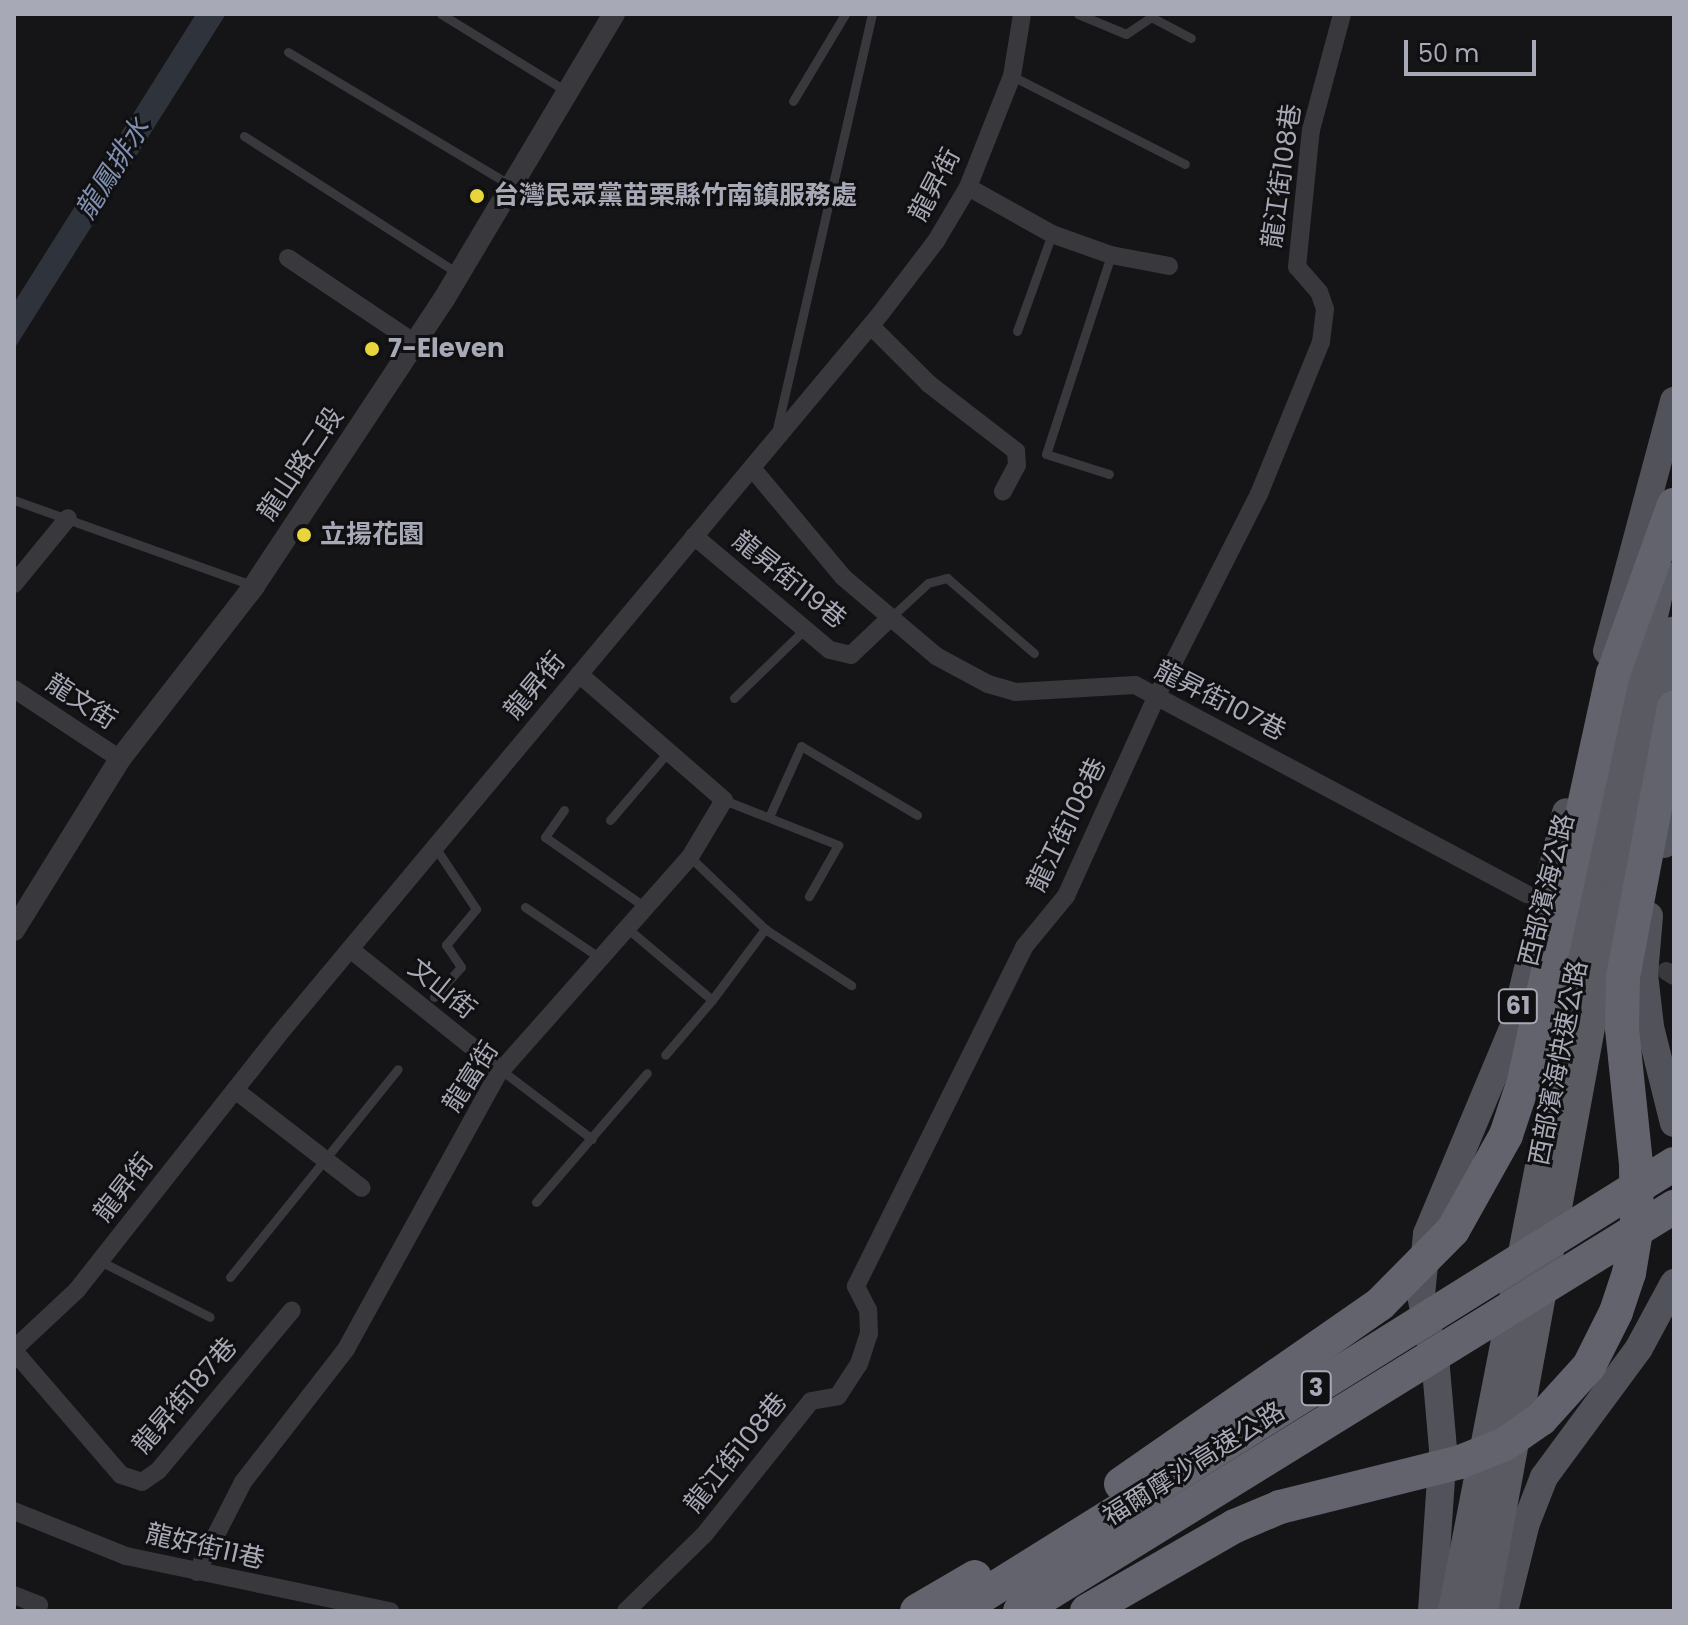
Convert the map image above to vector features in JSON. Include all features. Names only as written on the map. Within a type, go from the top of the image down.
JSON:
[{"type":"highway","points":[[917,1611],[1050,1532],[1380,1304],[1453,1230],[1506,1135],[1524,1081],[1613,674],[1674,505]]},
{"type":"highway","name":"西部濱海快速公路","points":[[1453,1611],[1596,880],[1674,517]]},
{"type":"highway","name":"西部濱海快速公路","points":[[1483,1611],[1617,880],[1674,631]]},
{"type":"highway","points":[[1087,1611],[1235,1526],[1280,1507],[1460,1462],[1505,1444],[1541,1419],[1589,1366],[1616,1312],[1629,1273],[1637,1225],[1636,1164],[1622,1028],[1623,977],[1673,721]]},
{"type":"highway","name":"福爾摩沙高速公路","points":[[958,1611],[1674,1164]]},
{"type":"highway","name":"福爾摩沙高速公路","points":[[1020,1611],[1674,1207]]},
{"type":"main road","name":"西部濱海公路","points":[[1432,1611],[1443,1449],[1436,1369],[1421,1295],[1427,1234],[1514,1026],[1674,401]]},
{"type":"main road","points":[[1674,801],[1647,925],[1644,974],[1650,1027],[1674,1123]]},
{"type":"main road","points":[[1504,1611],[1526,1523],[1544,1477],[1639,1348],[1674,1283]]},
{"type":"street","name":"龍山路二段","points":[[17,917],[120,759],[254,586],[415,343],[614,14]]},
{"type":"street","name":"龍昇街","points":[[14,1350],[77,1290],[350,949],[752,468],[775,436],[871,326],[936,241],[968,187],[1012,76],[1022,14]]},
{"type":"street","name":"龍江街108巷","points":[[626,1611],[704,1535],[811,1401],[838,1396],[859,1364],[869,1334],[868,1310],[856,1286],[1024,947],[1066,896],[1157,695],[1259,494],[1321,342],[1325,309],[1319,292],[1297,267],[1311,130],[1342,14]]},
{"type":"street","points":[[968,187],[1052,234],[1111,255],[1169,266]]},
{"type":"street","points":[[288,258],[415,343]]},
{"type":"street","points":[[871,326],[929,384],[1016,451],[1017,465],[1003,491]]},
{"type":"street","name":"龍昇街107巷","points":[[752,468],[843,577],[936,656],[1016,692],[1135,685],[1527,894]]},
{"type":"street","points":[[14,584],[68,518]]},
{"type":"street","name":"龍昇街119巷","points":[[694,536],[830,650],[851,655],[889,619]]},
{"type":"street","points":[[579,674],[724,800]]},
{"type":"street","name":"龍文街","points":[[14,689],[120,759]]},
{"type":"street","name":"龍富街","points":[[197,1572],[243,1482],[346,1349],[501,1070],[690,857],[724,800]]},
{"type":"street","name":"文山街","points":[[350,949],[501,1070]]},
{"type":"street","points":[[235,1090],[362,1188]]},
{"type":"street","name":"龍昇街187巷","points":[[14,1350],[121,1475],[142,1482],[158,1471],[292,1310]]},
{"type":"street","name":"龍好街11巷","points":[[14,1511],[126,1556],[390,1611]]},
{"type":"street","points":[[14,1595],[39,1605],[36,1611]]},
{"type":"lane","points":[[441,14],[568,92]]},
{"type":"lane","points":[[793,101],[845,14]]},
{"type":"lane","points":[[775,436],[872,14]]},
{"type":"lane","points":[[1078,14],[1126,34],[1151,17],[1191,38]]},
{"type":"lane","points":[[288,52],[512,186]]},
{"type":"lane","points":[[1012,76],[1185,164]]},
{"type":"lane","points":[[244,136],[459,274]]},
{"type":"lane","points":[[1017,331],[1052,234]]},
{"type":"lane","points":[[1109,474],[1046,454],[1111,255]]},
{"type":"lane","points":[[14,500],[254,586]]},
{"type":"lane","points":[[889,619],[928,583],[947,578],[1034,653]]},
{"type":"lane","points":[[734,698],[805,629]]},
{"type":"lane","points":[[769,817],[801,746],[917,815]]},
{"type":"lane","points":[[610,820],[669,751]]},
{"type":"lane","points":[[724,800],[838,845],[809,896]]},
{"type":"lane","points":[[564,810],[545,837],[645,907]]},
{"type":"lane","points":[[434,997],[461,967],[446,945],[476,909],[435,847]]},
{"type":"lane","points":[[690,857],[765,929],[851,985]]},
{"type":"lane","points":[[525,907],[600,958]]},
{"type":"lane","points":[[627,928],[712,1000]]},
{"type":"lane","points":[[665,1055],[712,1000],[765,929]]},
{"type":"lane","points":[[230,1277],[398,1069]]},
{"type":"lane","points":[[501,1070],[592,1139]]},
{"type":"lane","points":[[536,1202],[647,1073]]},
{"type":"lane","points":[[100,1261],[210,1317]]},
{"type":"water","name":"龍鳳排水","points":[[196,14],[226,14],[14,349],[14,303]]},
{"type":"place","name":"台灣民眾黨苗栗縣竹南鎮服務處","points":[[477,196]]},
{"type":"place","name":"7-Eleven","points":[[372,349]]},
{"type":"place","name":"立揚花園","points":[[304,535]]}]
